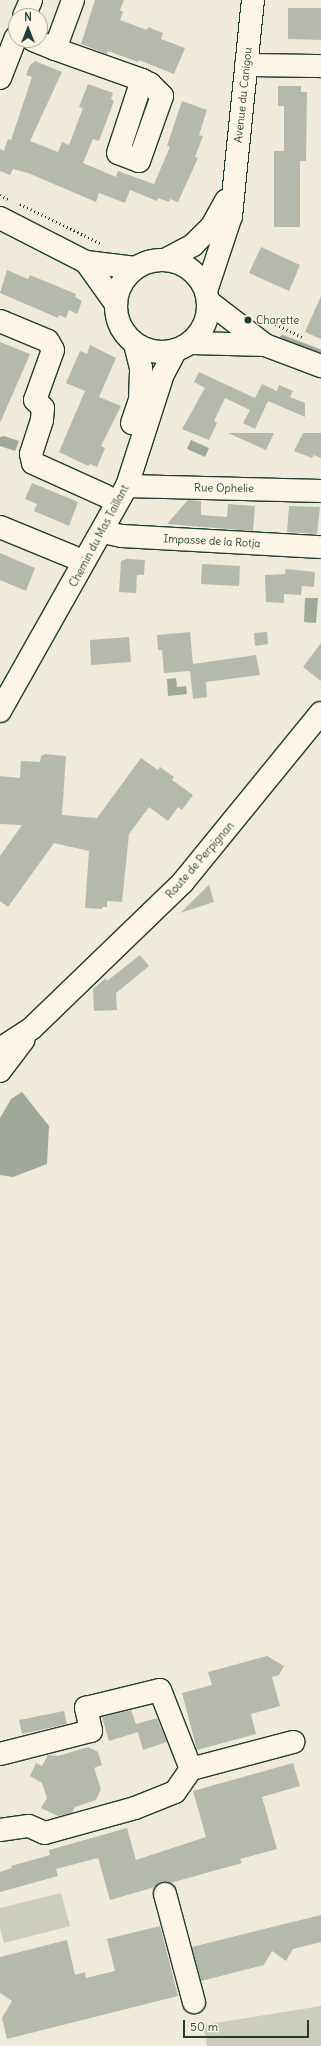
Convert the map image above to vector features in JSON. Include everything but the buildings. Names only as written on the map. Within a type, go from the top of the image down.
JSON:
[{"type":"main road","points":[[55,49],[73,0]]},
{"type":"main road","name":"Avenue du Canigou","points":[[208,296],[231,216],[246,65],[250,1]]},
{"type":"main road","points":[[48,46],[142,80]]},
{"type":"main road","points":[[0,78],[12,48]]},
{"type":"main road","points":[[246,65],[321,66]]},
{"type":"main road","name":"Avenue du Canigou","points":[[165,260],[192,246],[212,226],[233,190]]},
{"type":"main road","points":[[0,218],[86,262],[136,268]]},
{"type":"main road","points":[[265,345],[183,347],[162,353],[135,344],[124,333],[118,320],[116,304],[119,290],[126,278],[136,268],[150,261],[165,260],[190,269],[208,296],[265,345],[321,366]]},
{"type":"main road","points":[[86,262],[116,304]]},
{"type":"main road","points":[[183,347],[202,332],[208,318],[208,296]]},
{"type":"main road","points":[[0,321],[48,341],[53,350],[35,400],[43,408],[42,420],[31,454],[33,463],[106,496]]},
{"type":"main road","name":"Chemin du Mas Taillant","points":[[0,683],[73,557],[106,496],[140,400],[141,368],[135,344]]},
{"type":"main road","name":"Chemin du Mas Taillant","points":[[0,711],[103,532],[127,486],[163,374],[183,347]]},
{"type":"main road","name":"Rue Ophelie","points":[[127,486],[321,492]]},
{"type":"main road","points":[[0,527],[73,557]]},
{"type":"main road","name":"Impasse de la Rotja","points":[[103,532],[122,536],[321,547]]},
{"type":"main road","name":"Route de Perpignan","points":[[0,1070],[32,1028],[183,882],[321,713]]},
{"type":"main road","name":"Route de Perpignan","points":[[0,1049],[32,1028]]},
{"type":"main road","points":[[0,1754],[91,1731],[86,1708],[160,1690],[191,1769]]},
{"type":"main road","points":[[0,1830],[29,1826],[45,1833],[135,1808],[175,1792],[191,1769],[293,1742]]},
{"type":"main road","points":[[165,1894],[194,2002]]},
{"type":"path","points":[[0,195],[109,247]]},
{"type":"shaded area","points":[[4,436],[19,441],[15,451],[0,446],[0,437]]},
{"type":"shaded area","points":[[191,440],[209,448],[205,457],[187,449]]},
{"type":"shaded area","points":[[305,598],[318,598],[316,623],[304,622]]},
{"type":"shaded area","points":[[176,678],[177,687],[186,686],[187,694],[168,696],[167,679]]},
{"type":"shaded area","points":[[22,1092],[49,1126],[47,1164],[13,1177],[0,1175],[0,1118],[11,1099]]},
{"type":"shaded area","points":[[61,1893],[70,1926],[4,1943],[0,1928],[0,1908]]},
{"type":"shaded area","points":[[321,2006],[321,2046],[207,2046],[203,2025]]},
{"type":"waterway","points":[[282,337],[321,352]]},
{"type":"place","name":"Charette","points":[[248,320]]}]
